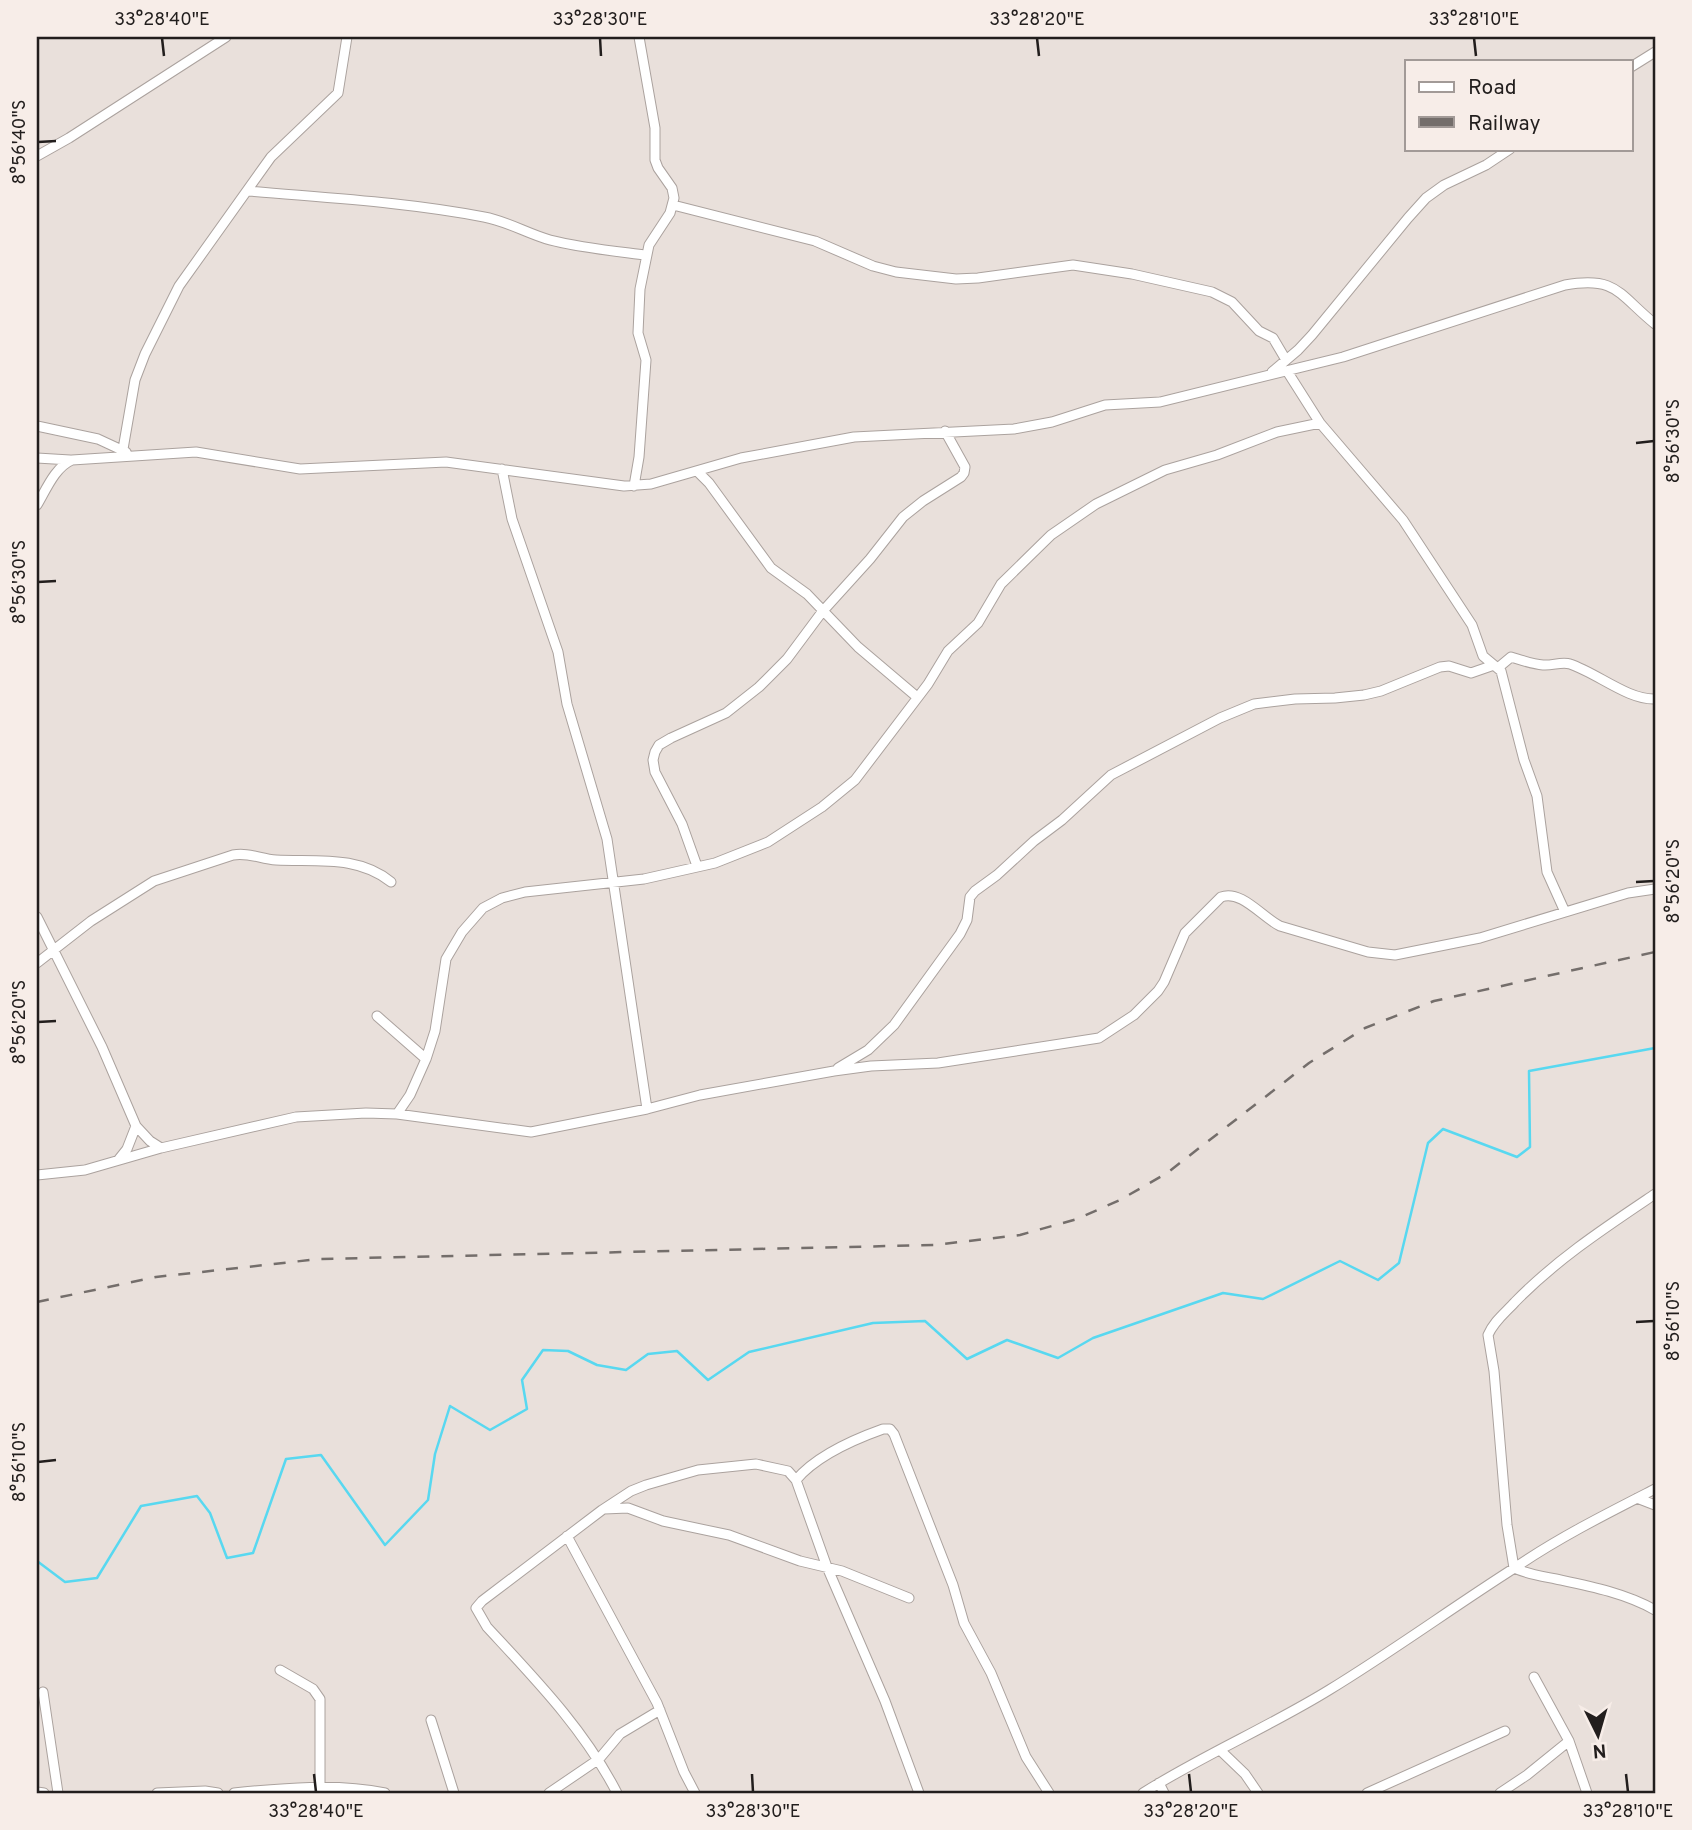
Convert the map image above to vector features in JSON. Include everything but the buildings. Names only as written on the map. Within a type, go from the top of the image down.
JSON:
[{"type":"street","points":[[37,156],[226,37]]},
{"type":"street","points":[[127,452],[135,380],[179,286],[271,158],[338,93],[347,37]]},
{"type":"street","points":[[634,486],[639,457],[646,360],[639,338],[640,289],[646,255],[653,236],[673,205],[672,188],[655,160],[655,128],[639,37]]},
{"type":"street","points":[[1632,66],[1655,52]]},
{"type":"street","points":[[1269,375],[1331,313],[1426,198],[1444,184],[1486,165],[1508,150]]},
{"type":"street","points":[[249,191],[435,208],[490,218],[547,239],[646,255]]},
{"type":"street","points":[[673,205],[804,238],[873,266],[896,272],[956,279],[1073,265],[1132,274],[1212,292],[1232,302],[1259,331],[1273,338],[1286,360]]},
{"type":"street","points":[[37,458],[72,460],[127,452],[196,452],[300,469],[349,468],[424,461],[634,486],[659,482],[741,458],[854,437],[1032,426],[1105,405],[1160,402],[1343,358],[1580,282],[1611,286],[1655,324]]},
{"type":"street","points":[[1287,371],[1320,423],[1403,520],[1472,625],[1483,656],[1496,666],[1537,796],[1547,872],[1564,912]]},
{"type":"street","points":[[397,1114],[410,1095],[435,1031],[446,959],[462,932],[483,908],[502,898],[525,892],[643,879],[728,859],[768,842],[855,780],[948,651],[978,623],[1010,573],[1051,535],[1096,504],[1165,470],[1217,455],[1278,432],[1320,423]]},
{"type":"street","points":[[37,426],[98,439],[127,452]]},
{"type":"street","points":[[697,866],[681,824],[655,772],[655,752],[671,738],[726,713],[759,687],[787,659],[822,612],[870,559],[903,517],[964,473],[962,462],[945,431]]},
{"type":"street","points":[[37,505],[56,474],[72,460]]},
{"type":"street","points":[[502,469],[512,519],[558,652],[567,704],[607,839],[647,1110]]},
{"type":"street","points":[[697,471],[771,568],[807,594],[822,612],[917,697]]},
{"type":"street","points":[[834,1071],[868,1050],[894,1025],[960,934],[967,919],[970,897],[975,891],[1062,820],[1100,782],[1220,718],[1254,704],[1284,699],[1364,695],[1381,691],[1440,667],[1450,666],[1471,673],[1496,666],[1511,657],[1540,665],[1566,663],[1631,694],[1655,699]]},
{"type":"street","points":[[37,963],[91,921],[154,881],[239,854],[272,859],[358,864],[377,871],[391,882]]},
{"type":"street","points":[[37,1175],[70,1173],[161,1148],[296,1117],[397,1114],[531,1132],[647,1110],[700,1095],[834,1071],[871,1066],[938,1063],[1099,1038],[1134,1015],[1158,991],[1185,933],[1221,897],[1227,895],[1240,898],[1280,926],[1379,955],[1406,954],[1480,937],[1628,893],[1655,889]]},
{"type":"street","points":[[37,917],[102,1047],[136,1126],[161,1148]]},
{"type":"street","points":[[377,1016],[426,1059]]},
{"type":"street","points":[[118,1160],[127,1149],[136,1126]]},
{"type":"street","points":[[1514,1568],[1507,1525],[1494,1371],[1488,1335],[1497,1319],[1550,1268],[1611,1222],[1655,1194]]},
{"type":"street","points":[[796,1480],[844,1445],[883,1429],[890,1429],[953,1585],[964,1623],[991,1673],[1026,1757],[1049,1793]]},
{"type":"street","points":[[617,1793],[599,1759],[560,1707],[487,1628],[476,1608],[567,1536],[631,1491],[715,1467],[770,1465],[788,1471],[796,1480],[827,1567],[885,1701],[919,1793]]},
{"type":"street","points":[[1143,1793],[1290,1714],[1384,1656],[1574,1531],[1655,1489]]},
{"type":"street","points":[[1637,1498],[1655,1505]]},
{"type":"street","points":[[602,1510],[628,1508],[652,1518],[729,1535],[800,1561],[827,1567],[909,1598]]},
{"type":"street","points":[[567,1536],[660,1710],[695,1793]]},
{"type":"street","points":[[1514,1568],[1531,1575],[1613,1593],[1655,1610]]},
{"type":"street","points":[[280,1670],[313,1689],[320,1699],[320,1791]]},
{"type":"street","points":[[1534,1677],[1569,1741],[1587,1793]]},
{"type":"street","points":[[43,1692],[58,1793]]},
{"type":"street","points":[[548,1793],[599,1759],[620,1734],[660,1710]]},
{"type":"street","points":[[431,1720],[454,1793]]},
{"type":"street","points":[[1367,1793],[1505,1731]]},
{"type":"street","points":[[1500,1793],[1569,1741]]},
{"type":"street","points":[[1221,1751],[1239,1768],[1258,1793]]},
{"type":"street","points":[[1159,1783],[1164,1793]]},
{"type":"street","points":[[234,1793],[355,1789],[385,1793]]},
{"type":"street","points":[[37,1791],[44,1793]]},
{"type":"street","points":[[157,1793],[218,1793]]},
{"type":"waterway","points":[[37,1561],[65,1582],[97,1578],[141,1506],[197,1496],[210,1513],[227,1558],[253,1553],[286,1459],[321,1455],[385,1545],[428,1500],[435,1454],[450,1406],[490,1430],[527,1409],[522,1380],[543,1350],[568,1351],[597,1365],[626,1370],[648,1354],[677,1351],[708,1380],[749,1352],[873,1323],[925,1321],[967,1359],[1007,1340],[1058,1358],[1093,1338],[1223,1293],[1263,1299],[1340,1261],[1378,1280],[1399,1263],[1428,1143],[1443,1129],[1517,1157],[1530,1147],[1529,1071],[1655,1048]]},
{"type":"railway","points":[[37,1302],[156,1277],[319,1259],[934,1245],[1020,1235],[1077,1219],[1120,1200],[1167,1173],[1309,1063],[1365,1028],[1434,1001],[1655,952]]}]
